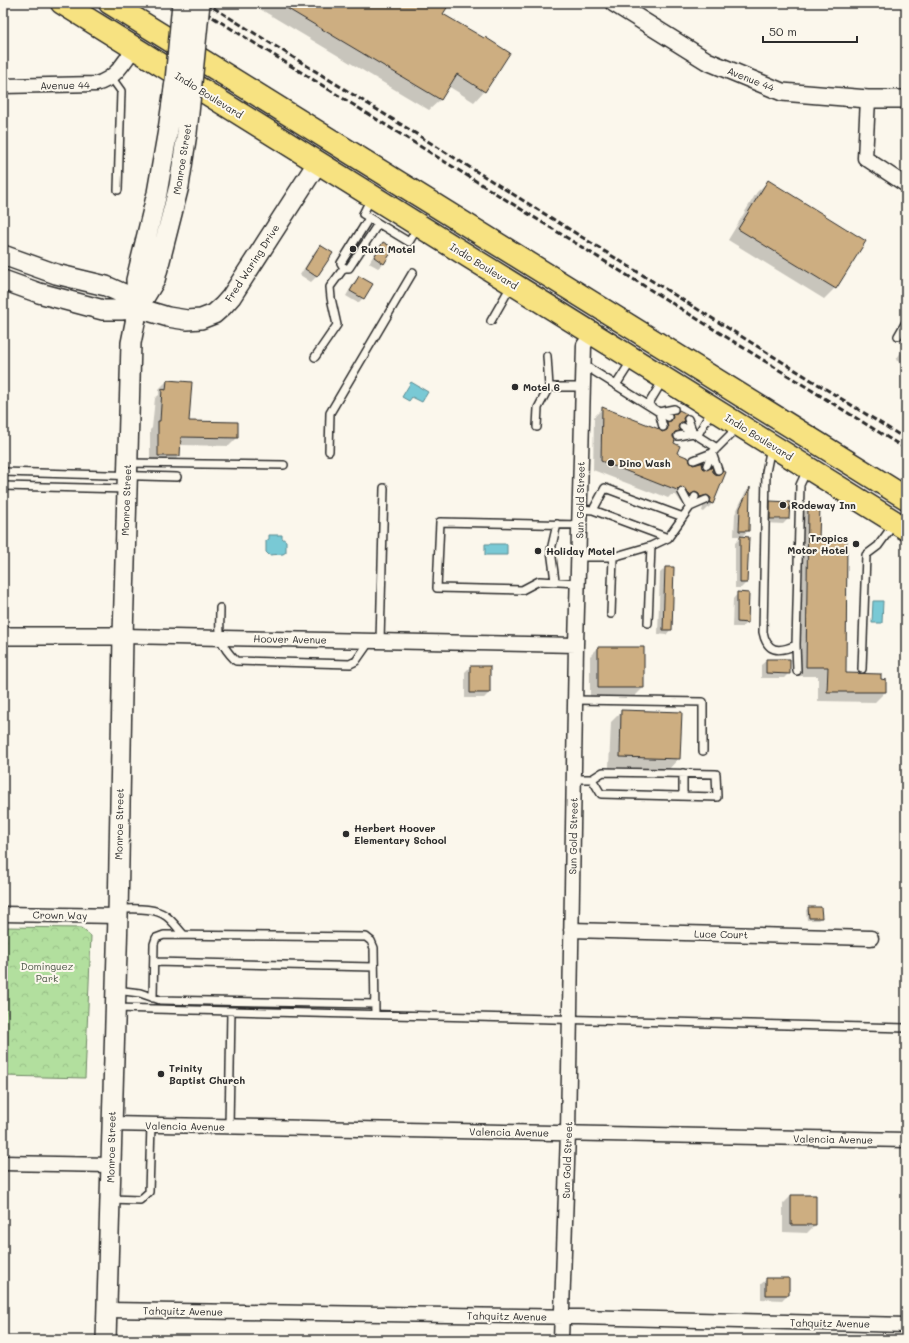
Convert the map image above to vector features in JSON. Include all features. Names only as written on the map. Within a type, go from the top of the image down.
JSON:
[{"type":"main road","name":"Indio Boulevard","points":[[62,3],[900,526]]},
{"type":"main road","points":[[110,3],[906,498]]},
{"type":"main road","name":"Monroe Street","points":[[106,1340],[111,1124],[116,999],[123,636],[131,343],[138,308],[136,280],[157,193],[168,130],[175,81],[182,3]]},
{"type":"main road","name":"Monroe Street","points":[[138,308],[155,280],[179,186],[187,133],[200,3]]},
{"type":"main road","points":[[208,94],[243,104],[294,135],[299,134],[300,132],[300,122]]},
{"type":"main road","points":[[300,122],[312,140],[318,162],[328,157],[339,157],[410,202],[444,210]]},
{"type":"main road","name":"Fred Waring Drive","points":[[3,280],[39,293],[104,310],[138,308],[168,317],[187,320],[201,319],[214,314],[224,306],[231,297],[318,162]]},
{"type":"main road","name":"Fred Waring Drive","points":[[3,255],[56,274],[106,286],[124,294],[138,308]]},
{"type":"main road","points":[[570,289],[584,309],[592,334],[605,330],[620,333],[676,367],[713,378]]},
{"type":"street","name":"Avenue 44","points":[[614,3],[707,61],[782,92],[868,99],[906,99]]},
{"type":"street","name":"Avenue 44","points":[[3,86],[96,84],[104,82],[116,72],[134,48]]},
{"type":"street","points":[[868,99],[865,158],[906,185]]},
{"type":"street","name":"Sun Gold Street","points":[[561,1340],[568,1133],[576,645],[580,525],[586,509],[583,387],[584,345],[592,334]]},
{"type":"street","name":"Hoover Avenue","points":[[3,636],[123,636],[576,645]]},
{"type":"street","name":"Crown Way","points":[[3,914],[118,912]]},
{"type":"street","name":"Luce Court","points":[[571,930],[871,938]]},
{"type":"street","name":"Valencia Avenue","points":[[111,1124],[906,1140]]},
{"type":"street","points":[[3,1163],[110,1165]]},
{"type":"street","name":"Tahquitz Avenue","points":[[107,1310],[561,1317],[906,1325]]},
{"type":"lane","points":[[111,77],[120,91],[118,190]]},
{"type":"lane","points":[[372,196],[363,214],[378,224],[409,242],[419,226]]},
{"type":"lane","points":[[344,268],[341,263],[369,218]]},
{"type":"lane","points":[[315,357],[337,324],[330,287],[344,268],[349,268],[378,224]]},
{"type":"lane","points":[[329,451],[330,413],[413,272]]},
{"type":"lane","points":[[491,321],[512,284]]},
{"type":"lane","points":[[898,336],[906,322]]},
{"type":"lane","points":[[537,427],[538,408],[549,387],[547,356]]},
{"type":"lane","points":[[616,385],[633,359]]},
{"type":"lane","points":[[584,365],[668,417]]},
{"type":"lane","points":[[648,405],[664,379]]},
{"type":"lane","points":[[549,387],[583,387]]},
{"type":"lane","points":[[659,412],[674,409]]},
{"type":"lane","points":[[678,436],[695,434],[713,409]]},
{"type":"lane","points":[[659,412],[663,427]]},
{"type":"lane","points":[[688,419],[695,434]]},
{"type":"lane","points":[[707,465],[715,451],[739,425]]},
{"type":"lane","points":[[683,427],[695,434],[715,451],[718,470]]},
{"type":"lane","points":[[771,445],[766,472],[763,632],[768,646],[776,650],[787,649],[796,645]]},
{"type":"lane","points":[[694,460],[715,451]]},
{"type":"lane","points":[[3,486],[284,466]]},
{"type":"lane","points":[[797,671],[796,645],[800,485],[807,468]]},
{"type":"lane","points":[[3,472],[177,477]]},
{"type":"lane","points":[[220,608],[220,638],[225,650],[236,661],[350,664],[356,661],[375,641],[384,488]]},
{"type":"lane","points":[[668,538],[586,509],[605,488],[683,517]]},
{"type":"lane","points":[[682,492],[690,507]]},
{"type":"lane","points":[[579,557],[613,558],[651,546],[668,538],[690,507],[695,497]]},
{"type":"lane","points":[[690,507],[706,500]]},
{"type":"lane","points":[[578,583],[538,581],[522,590],[437,588],[440,522],[580,525]]},
{"type":"lane","points":[[555,582],[551,550],[557,524]]},
{"type":"lane","points":[[862,669],[866,555],[900,526]]},
{"type":"lane","points":[[648,623],[651,546]]},
{"type":"lane","points":[[611,614],[613,558]]},
{"type":"lane","points":[[575,700],[703,702],[703,751]]},
{"type":"lane","points":[[574,779],[592,779],[603,772],[716,774],[716,797],[601,794],[592,779]]},
{"type":"lane","points":[[683,773],[683,796]]},
{"type":"lane","points":[[118,912],[149,910],[158,912],[166,916],[184,936]]},
{"type":"lane","points":[[153,998],[154,944],[156,938],[164,935],[366,937],[371,941],[374,948],[375,1014]]},
{"type":"lane","points":[[154,962],[374,967]]},
{"type":"lane","points":[[116,999],[140,993],[160,1000],[375,1004]]},
{"type":"lane","points":[[116,999],[231,1011],[906,1028]]},
{"type":"lane","points":[[229,1127],[231,1011]]},
{"type":"lane","points":[[110,1199],[140,1200],[149,1192],[151,1125]]},
{"type":"green space","name":"Dominguez Park","points":[[3,927],[81,928],[91,936],[85,1078],[3,1076]]},
{"type":"water","points":[[411,382],[428,392],[422,402],[412,397],[409,401],[402,397]]},
{"type":"water","points":[[269,535],[282,535],[282,538],[286,541],[286,552],[283,554],[269,555],[266,552],[266,541],[269,539]]},
{"type":"water","points":[[485,544],[507,544],[507,555],[485,555]]},
{"type":"water","points":[[873,601],[883,601],[882,623],[872,623]]},
{"type":"building","points":[[278,3],[450,3],[443,14],[484,38],[485,37],[510,53],[485,92],[457,74],[441,100]]},
{"type":"building","points":[[768,180],[866,241],[836,289],[738,229]]},
{"type":"building","points":[[383,242],[394,248],[384,264],[374,257]]},
{"type":"building","points":[[320,245],[333,253],[317,277],[305,269]]},
{"type":"building","points":[[359,276],[373,284],[364,299],[350,291]]},
{"type":"building","points":[[167,380],[192,382],[189,421],[238,422],[238,438],[181,437],[180,456],[158,456],[158,421],[160,421],[162,389],[166,390]]},
{"type":"building","points":[[602,407],[659,429],[662,432],[667,430],[667,422],[671,421],[673,417],[672,414],[677,413],[679,410],[687,414],[683,418],[684,422],[681,422],[678,427],[680,431],[675,432],[673,435],[675,440],[674,443],[680,446],[677,453],[689,458],[693,465],[702,463],[703,468],[707,470],[712,467],[713,472],[717,475],[720,475],[723,471],[726,472],[713,504],[710,503],[711,498],[707,495],[700,497],[699,494],[695,492],[690,495],[684,488],[680,487],[677,490],[664,486],[601,461]]},
{"type":"building","points":[[750,487],[749,531],[739,531],[740,508]]},
{"type":"building","points":[[770,501],[790,502],[789,519],[770,519]]},
{"type":"building","points":[[808,506],[820,506],[819,538],[847,538],[846,673],[881,674],[881,679],[886,680],[886,692],[827,692],[828,667],[806,667]]},
{"type":"building","points":[[740,536],[749,537],[747,583],[740,583]]},
{"type":"building","points":[[665,567],[674,567],[672,630],[663,630]]},
{"type":"building","points":[[737,592],[749,593],[748,623],[737,622]]},
{"type":"building","points":[[598,647],[644,647],[644,688],[598,688]]},
{"type":"building","points":[[766,659],[790,659],[790,674],[766,673]]},
{"type":"building","points":[[470,666],[490,666],[490,693],[470,693]]},
{"type":"building","points":[[621,710],[682,712],[680,759],[620,757]]},
{"type":"building","points":[[808,907],[821,907],[822,918],[809,918]]},
{"type":"building","points":[[791,1195],[816,1195],[816,1225],[791,1225]]},
{"type":"building","points":[[766,1278],[789,1278],[789,1295],[766,1295]]},
{"type":"railway","points":[[190,3],[906,449]]},
{"type":"railway","points":[[206,3],[906,439]]},
{"type":"place","name":"Ruta Motel","points":[[353,249]]},
{"type":"place","name":"Motel 6","points":[[515,387]]},
{"type":"place","name":"Dino Wash","points":[[611,463]]},
{"type":"place","name":"Rodeway Inn","points":[[783,505]]},
{"type":"place","name":"Tropics Motor Hotel","points":[[856,544]]},
{"type":"place","name":"Holiday Motel","points":[[538,551]]},
{"type":"place","name":"Herbert Hoover Elementary School","points":[[346,834]]},
{"type":"place","name":"Trinity Baptist Church","points":[[161,1074]]}]
